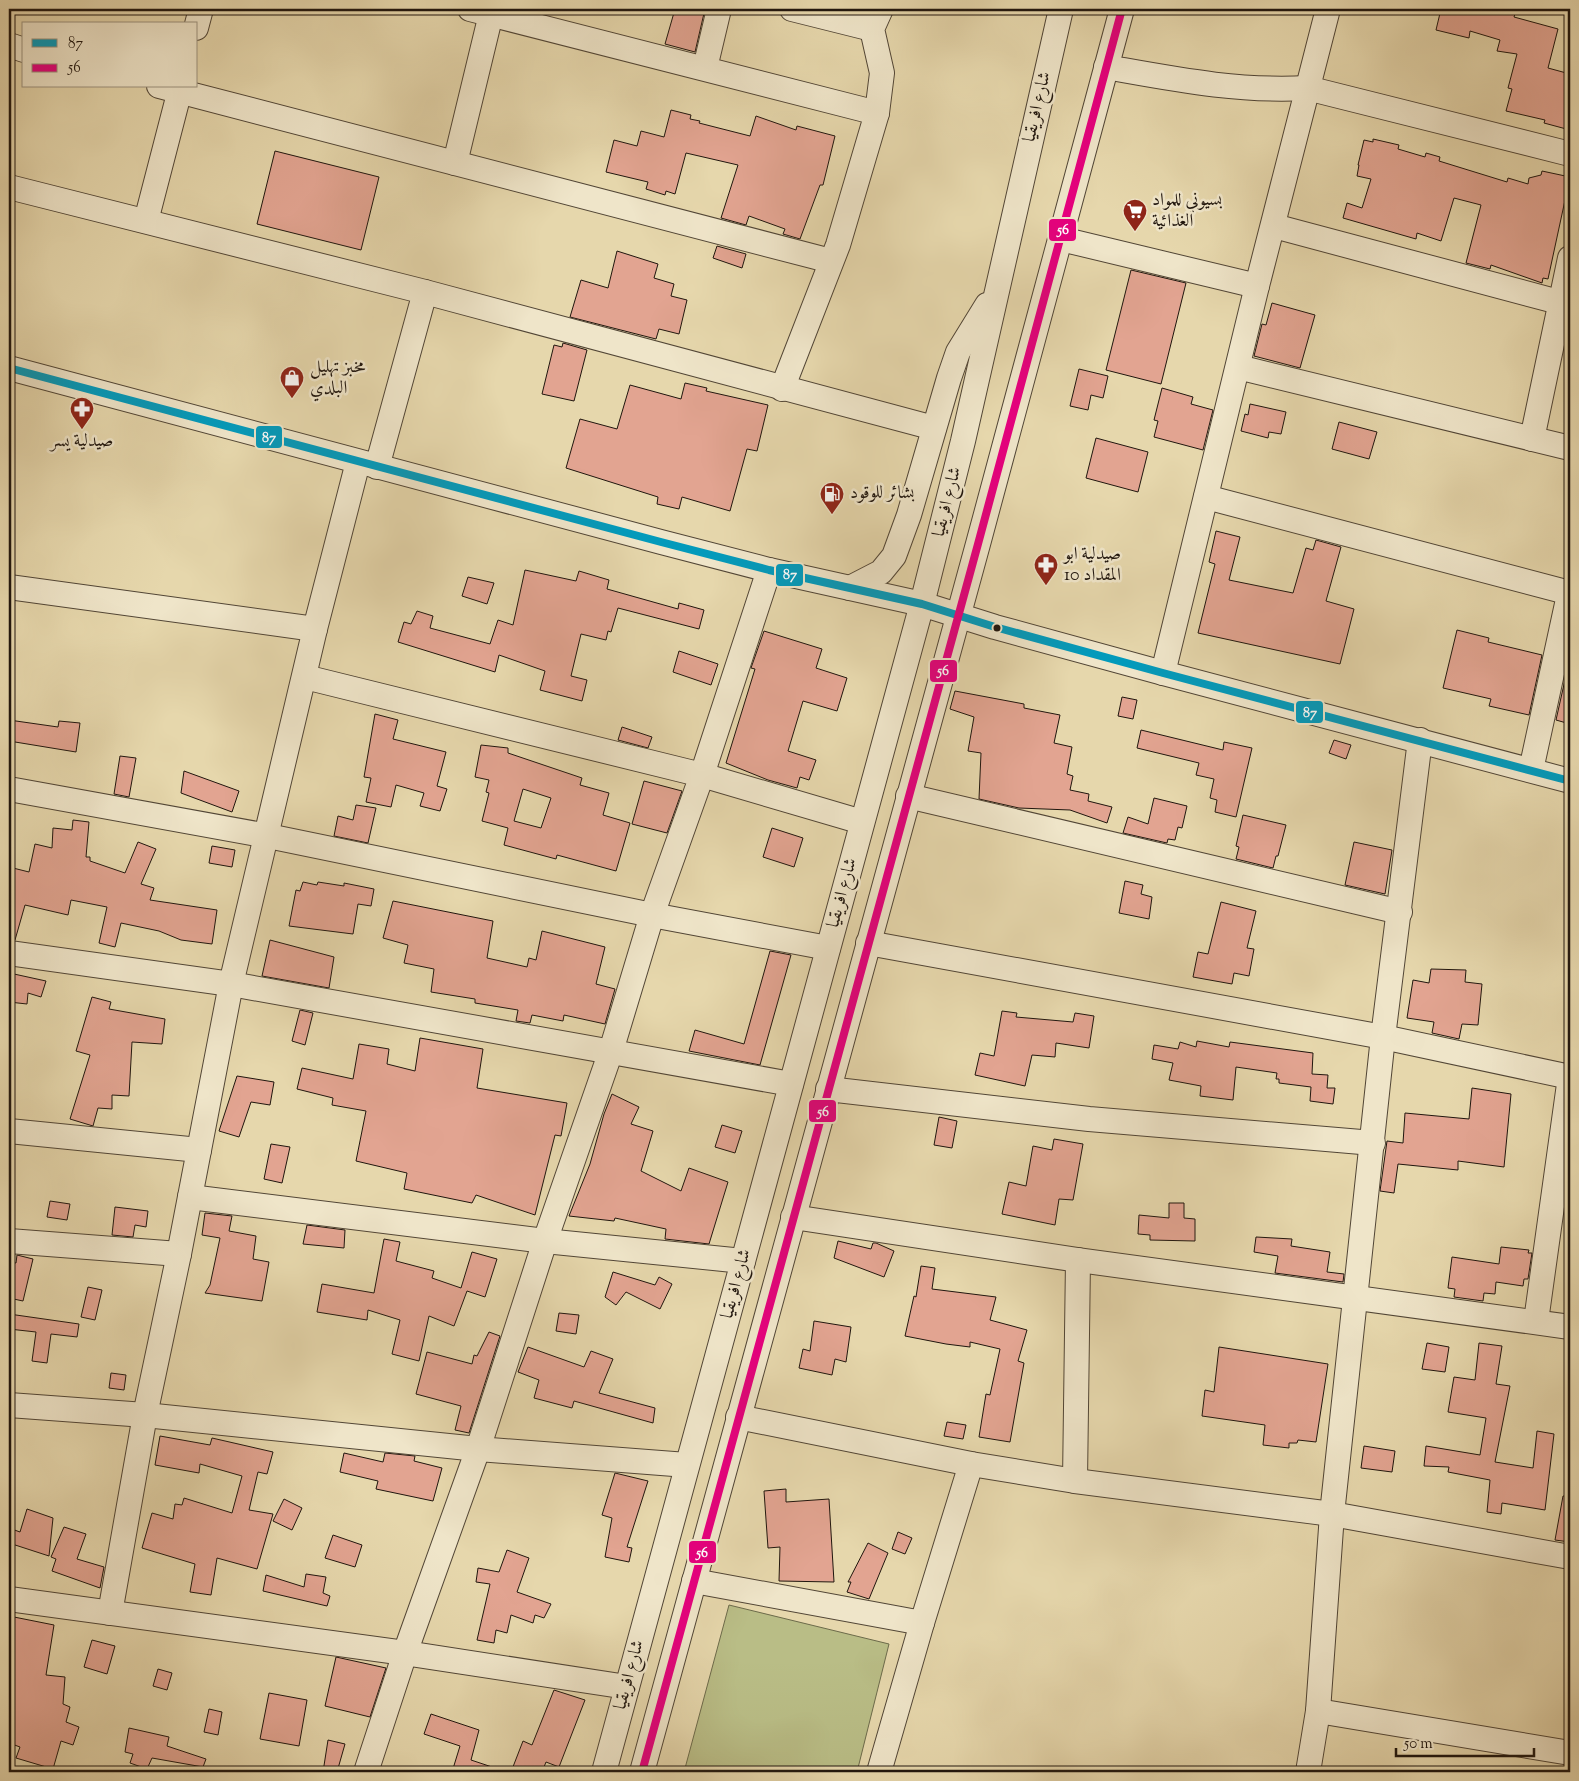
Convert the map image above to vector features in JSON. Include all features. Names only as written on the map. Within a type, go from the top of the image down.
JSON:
[{"type":"street","points":[[198,22],[201,9]]},
{"type":"street","points":[[705,68],[719,9]]},
{"type":"street","points":[[782,389],[831,261],[877,113],[882,73],[877,19],[792,9]]},
{"type":"street","name":"شارع افريقيا","points":[[604,1772],[922,604],[963,441],[995,293],[1061,9]]},
{"type":"street","name":"شارع افريقيا","points":[[642,1772],[1061,239],[1122,9]]},
{"type":"street","points":[[1163,673],[1257,286],[1274,226],[1328,9]]},
{"type":"street","points":[[455,164],[480,11],[877,113]]},
{"type":"street","points":[[9,46],[22,49]]},
{"type":"street","points":[[1106,67],[1202,84],[1267,91],[1307,88],[1570,154]]},
{"type":"street","points":[[146,221],[173,88],[455,164],[831,261]]},
{"type":"street","points":[[9,187],[425,292],[782,389],[934,428]]},
{"type":"street","points":[[1274,226],[1565,303]]},
{"type":"street","points":[[1061,239],[1257,286]]},
{"type":"street","points":[[1532,439],[1565,303],[1570,258]]},
{"type":"street","points":[[110,1614],[145,1415],[179,1254],[231,984],[268,836],[315,629],[367,464],[425,292]]},
{"type":"street","points":[[850,588],[881,572],[894,556],[909,515],[958,352],[995,293]]},
{"type":"street","points":[[1238,367],[1570,448]]},
{"type":"street","points":[[9,368],[769,570],[922,604],[1163,673],[1570,781]]},
{"type":"street","points":[[1206,497],[1570,592],[1531,770]]},
{"type":"street","points":[[366,1772],[405,1653],[478,1449],[545,1241],[611,1051],[652,914],[702,775],[769,570]]},
{"type":"street","points":[[9,587],[315,629]]},
{"type":"street","points":[[305,677],[702,775],[862,822]]},
{"type":"street","points":[[1308,1772],[1318,1711],[1332,1514],[1383,1036],[1420,740]]},
{"type":"street","points":[[9,789],[268,836],[828,948]]},
{"type":"street","points":[[908,796],[1400,912]]},
{"type":"street","points":[[868,943],[1383,1036],[1570,1077],[1536,1321]]},
{"type":"street","points":[[9,952],[231,984],[791,1084]]},
{"type":"street","points":[[828,1089],[1089,1120],[1373,1143]]},
{"type":"street","points":[[9,1131],[199,1150]]},
{"type":"street","points":[[190,1197],[545,1241],[743,1261]]},
{"type":"street","points":[[793,1217],[1078,1260],[1356,1296],[1570,1327]]},
{"type":"street","points":[[9,1241],[179,1254]]},
{"type":"street","points":[[1075,1481],[1078,1260]]},
{"type":"street","points":[[9,1405],[145,1415],[478,1449],[687,1465]]},
{"type":"street","points":[[738,1418],[972,1464],[1075,1481],[1332,1514],[1570,1557]]},
{"type":"street","points":[[879,1772],[922,1623],[972,1464]]},
{"type":"street","points":[[694,1581],[922,1623]]},
{"type":"street","points":[[9,1598],[110,1614],[405,1653],[627,1687]]},
{"type":"street","points":[[1318,1711],[1570,1754]]},
{"type":"green space","points":[[729,1605],[889,1644],[857,1772],[684,1772]]},
{"type":"building","points":[[675,9],[705,9],[695,52],[665,44]]},
{"type":"building","points":[[1441,9],[1496,9],[1515,14],[1514,17],[1558,29],[1548,68],[1570,74],[1570,130],[1544,123],[1545,120],[1506,111],[1512,89],[1508,88],[1517,54],[1497,51],[1500,40],[1470,31],[1469,38],[1436,30]]},
{"type":"building","points":[[671,110],[691,115],[690,119],[700,121],[699,123],[750,136],[756,116],[796,130],[797,126],[835,136],[823,185],[820,185],[800,239],[783,234],[785,229],[749,216],[746,225],[721,218],[738,165],[686,153],[675,194],[666,191],[665,195],[646,189],[648,182],[606,172],[614,140],[637,146],[641,131],[664,137]]},
{"type":"building","points":[[1373,139],[1399,145],[1398,149],[1425,157],[1426,153],[1440,157],[1439,161],[1507,182],[1508,178],[1528,184],[1529,178],[1541,175],[1542,171],[1570,177],[1548,279],[1543,278],[1542,283],[1491,265],[1490,269],[1466,263],[1481,205],[1454,198],[1441,241],[1417,233],[1416,239],[1343,218],[1347,203],[1362,208],[1371,179],[1357,176],[1358,165],[1364,140],[1373,142]]},
{"type":"building","points":[[275,151],[379,177],[361,250],[257,224]]},
{"type":"building","points":[[717,246],[746,254],[742,268],[713,258]]},
{"type":"building","points":[[617,251],[658,264],[654,278],[674,284],[671,296],[687,300],[679,334],[659,329],[656,339],[570,317],[581,280],[608,288]]},
{"type":"building","points":[[1131,270],[1186,283],[1161,384],[1106,370]]},
{"type":"building","points":[[1272,303],[1315,315],[1300,368],[1254,356],[1262,324],[1266,325]]},
{"type":"building","points":[[563,343],[587,350],[574,401],[542,394],[554,345],[562,347]]},
{"type":"building","points":[[1079,369],[1108,376],[1103,398],[1091,395],[1088,410],[1070,406]]},
{"type":"building","points":[[685,383],[707,388],[706,391],[768,405],[757,451],[747,449],[730,511],[682,497],[679,509],[657,504],[658,497],[566,468],[580,419],[617,429],[630,385],[681,399]]},
{"type":"building","points":[[1162,388],[1193,397],[1191,404],[1213,410],[1203,450],[1154,437],[1158,421],[1154,420]]},
{"type":"building","points":[[1250,404],[1286,412],[1281,434],[1269,432],[1268,438],[1241,431],[1245,414],[1248,415]]},
{"type":"building","points":[[1339,422],[1377,432],[1369,459],[1332,449]]},
{"type":"building","points":[[1096,438],[1148,452],[1138,492],[1086,478]]},
{"type":"building","points":[[1216,531],[1240,537],[1229,580],[1293,593],[1306,548],[1313,550],[1316,540],[1341,547],[1326,601],[1354,609],[1340,664],[1198,633],[1215,564],[1209,562]]},
{"type":"building","points":[[525,570],[576,581],[579,571],[609,580],[607,589],[678,609],[679,603],[704,610],[699,629],[618,608],[611,632],[608,631],[606,640],[581,634],[571,676],[587,680],[582,701],[540,690],[545,671],[499,655],[495,672],[398,642],[404,622],[411,624],[417,611],[433,616],[430,628],[490,644],[498,620],[513,625]]},
{"type":"building","points":[[468,577],[494,583],[487,604],[462,596]]},
{"type":"building","points":[[1457,630],[1489,638],[1488,642],[1542,655],[1529,715],[1489,706],[1491,699],[1443,688]]},
{"type":"building","points":[[764,631],[822,649],[816,668],[847,678],[837,711],[803,701],[788,751],[816,760],[809,780],[800,777],[797,788],[768,780],[726,763],[755,669],[751,668]]},
{"type":"building","points":[[679,651],[718,664],[711,685],[673,672]]},
{"type":"building","points":[[1570,662],[1570,724],[1556,720]]},
{"type":"building","points":[[955,691],[1024,704],[1024,708],[1060,715],[1054,743],[1072,747],[1067,774],[1073,776],[1070,790],[1089,794],[1088,801],[1112,807],[1107,823],[1070,810],[1019,808],[979,799],[981,753],[968,751],[974,717],[950,709]]},
{"type":"building","points":[[1122,697],[1137,700],[1133,719],[1118,716]]},
{"type":"building","points":[[375,714],[398,720],[393,739],[446,752],[437,786],[447,789],[440,811],[420,806],[424,793],[396,785],[391,807],[366,802],[371,778],[364,777]]},
{"type":"building","points":[[9,720],[58,727],[59,721],[80,723],[76,752],[9,741]]},
{"type":"building","points":[[622,727],[652,737],[648,748],[618,740]]},
{"type":"building","points":[[1141,730],[1223,750],[1224,742],[1252,748],[1236,817],[1215,812],[1217,800],[1210,798],[1214,779],[1196,775],[1199,763],[1137,748]]},
{"type":"building","points":[[1334,740],[1351,745],[1346,759],[1329,753]]},
{"type":"building","points":[[481,745],[508,748],[508,753],[582,778],[580,785],[609,793],[603,815],[630,823],[616,871],[557,855],[556,859],[504,845],[508,828],[482,821],[489,793],[486,792],[489,780],[475,777]],"holes":[[[523,789],[551,798],[541,828],[514,821]]]},
{"type":"building","points":[[120,756],[136,758],[129,797],[114,794]]},
{"type":"building","points":[[184,771],[239,791],[232,812],[181,793]]},
{"type":"building","points":[[644,781],[682,791],[667,833],[632,824]]},
{"type":"building","points":[[1154,798],[1187,806],[1182,828],[1178,827],[1175,840],[1168,839],[1167,843],[1123,833],[1128,817],[1148,824]]},
{"type":"building","points":[[356,805],[376,808],[368,843],[334,836],[338,816],[353,820]]},
{"type":"building","points":[[1243,815],[1286,825],[1273,868],[1236,859],[1239,847],[1236,846]]},
{"type":"building","points":[[73,820],[89,822],[86,857],[90,857],[90,861],[125,873],[138,842],[156,849],[141,884],[154,888],[150,900],[217,910],[212,944],[181,940],[159,931],[121,923],[115,947],[99,943],[107,907],[71,900],[68,915],[25,905],[15,940],[9,940],[9,867],[29,872],[35,844],[52,848],[53,828],[72,830]]},
{"type":"building","points":[[772,828],[803,838],[794,867],[763,857]]},
{"type":"building","points":[[1354,842],[1392,850],[1385,894],[1345,885]]},
{"type":"building","points":[[212,846],[235,850],[232,867],[209,863]]},
{"type":"building","points":[[1125,881],[1143,885],[1141,894],[1152,897],[1149,919],[1119,913]]},
{"type":"building","points":[[303,882],[317,885],[318,882],[344,886],[344,883],[374,889],[371,906],[358,904],[353,934],[289,926],[296,890],[300,891]]},
{"type":"building","points":[[393,901],[493,921],[487,958],[527,967],[529,958],[536,960],[542,931],[605,947],[596,984],[615,989],[605,1024],[564,1015],[563,1021],[532,1015],[530,1023],[516,1021],[518,1010],[475,1003],[475,999],[431,992],[434,969],[404,963],[408,945],[383,938]]},
{"type":"building","points":[[1221,902],[1256,911],[1247,948],[1254,949],[1249,976],[1234,973],[1232,984],[1193,977],[1198,952],[1208,954]]},
{"type":"building","points":[[270,940],[334,957],[329,988],[262,976]]},
{"type":"building","points":[[770,951],[791,955],[760,1065],[689,1051],[695,1030],[744,1044]]},
{"type":"building","points":[[1431,969],[1466,970],[1465,982],[1482,984],[1478,1025],[1462,1024],[1459,1039],[1432,1033],[1434,1022],[1407,1018],[1413,980],[1429,983]]},
{"type":"building","points":[[14,974],[46,981],[41,997],[28,993],[27,1004],[9,1002],[9,985],[12,986]]},
{"type":"building","points":[[92,997],[111,1002],[109,1009],[165,1019],[162,1044],[132,1042],[129,1096],[112,1095],[112,1109],[98,1108],[93,1126],[70,1119],[90,1055],[76,1051]]},
{"type":"building","points":[[300,1010],[313,1013],[305,1045],[292,1041]]},
{"type":"building","points":[[1002,1011],[1017,1013],[1016,1017],[1073,1022],[1075,1013],[1094,1016],[1089,1048],[1056,1043],[1055,1057],[1032,1055],[1025,1086],[975,1075],[980,1053],[994,1056]]},
{"type":"building","points":[[420,1038],[483,1049],[477,1088],[567,1103],[561,1136],[555,1135],[535,1215],[476,1195],[472,1203],[404,1189],[407,1173],[356,1161],[366,1111],[332,1105],[333,1098],[297,1089],[302,1068],[353,1079],[359,1044],[389,1049],[387,1064],[415,1071]]},
{"type":"building","points":[[1197,1041],[1229,1047],[1230,1042],[1313,1053],[1312,1074],[1328,1075],[1327,1088],[1335,1088],[1333,1104],[1310,1101],[1311,1087],[1279,1083],[1279,1079],[1276,1079],[1277,1073],[1236,1067],[1233,1100],[1200,1096],[1201,1086],[1169,1080],[1173,1063],[1152,1059],[1154,1045],[1178,1049],[1180,1042],[1196,1047]]},
{"type":"building","points":[[237,1076],[274,1082],[270,1105],[251,1102],[239,1137],[219,1131]]},
{"type":"building","points":[[1472,1088],[1511,1094],[1504,1167],[1458,1161],[1458,1170],[1398,1164],[1394,1193],[1380,1191],[1387,1141],[1403,1143],[1405,1113],[1469,1119]]},
{"type":"building","points":[[612,1094],[639,1107],[631,1124],[653,1131],[641,1171],[681,1191],[689,1168],[728,1182],[709,1244],[665,1239],[666,1229],[615,1218],[614,1221],[569,1216],[590,1164],[604,1114]]},
{"type":"building","points":[[939,1117],[957,1121],[952,1148],[934,1145]]},
{"type":"building","points":[[722,1125],[742,1131],[735,1153],[715,1147]]},
{"type":"building","points":[[1054,1139],[1083,1144],[1073,1200],[1059,1199],[1055,1225],[1002,1214],[1009,1182],[1026,1186],[1033,1146],[1052,1150]]},
{"type":"building","points":[[271,1144],[290,1147],[282,1183],[264,1179]]},
{"type":"building","points":[[50,1201],[70,1204],[67,1220],[47,1217]]},
{"type":"building","points":[[1169,1203],[1184,1203],[1184,1218],[1195,1219],[1195,1241],[1150,1240],[1150,1235],[1138,1234],[1139,1215],[1169,1218]]},
{"type":"building","points":[[115,1207],[148,1211],[146,1227],[135,1225],[133,1237],[112,1235]]},
{"type":"building","points":[[205,1213],[232,1216],[229,1231],[256,1236],[253,1259],[269,1262],[262,1301],[205,1293],[210,1285],[220,1238],[202,1235]]},
{"type":"building","points":[[307,1225],[345,1230],[344,1248],[303,1244]]},
{"type":"building","points":[[1256,1237],[1292,1239],[1291,1246],[1330,1252],[1327,1272],[1344,1274],[1343,1282],[1275,1273],[1278,1256],[1254,1252]]},
{"type":"building","points":[[384,1239],[400,1242],[396,1261],[434,1271],[432,1278],[461,1288],[472,1252],[497,1259],[485,1297],[467,1291],[454,1326],[429,1316],[419,1361],[392,1354],[400,1320],[368,1310],[367,1320],[317,1312],[322,1284],[374,1293]]},
{"type":"building","points":[[838,1241],[871,1249],[873,1243],[876,1243],[894,1251],[884,1277],[834,1258]]},
{"type":"building","points":[[1501,1247],[1529,1250],[1528,1253],[1532,1253],[1528,1279],[1524,1279],[1523,1286],[1496,1282],[1495,1294],[1484,1293],[1483,1301],[1454,1297],[1455,1289],[1448,1288],[1452,1257],[1499,1264]]},
{"type":"building","points":[[17,1255],[33,1259],[23,1301],[9,1298],[9,1262],[16,1263]]},
{"type":"building","points":[[921,1266],[935,1268],[932,1289],[996,1297],[990,1320],[1027,1330],[1018,1361],[1024,1363],[1010,1442],[979,1437],[986,1394],[990,1395],[1000,1349],[970,1342],[970,1347],[905,1336],[914,1296],[916,1297]]},
{"type":"building","points":[[613,1272],[655,1285],[659,1277],[672,1284],[660,1309],[626,1292],[616,1305],[605,1297]]},
{"type":"building","points":[[88,1287],[102,1290],[95,1320],[81,1317]]},
{"type":"building","points":[[559,1313],[579,1315],[576,1334],[556,1331]]},
{"type":"building","points":[[9,1314],[79,1324],[77,1337],[51,1334],[47,1363],[32,1361],[36,1332],[9,1329]]},
{"type":"building","points":[[814,1321],[851,1327],[846,1362],[835,1359],[832,1375],[799,1368],[803,1349],[810,1351]]},
{"type":"building","points":[[489,1332],[500,1336],[469,1433],[455,1430],[461,1406],[416,1394],[427,1352],[472,1364],[474,1355],[477,1356]]},
{"type":"building","points":[[1427,1343],[1449,1347],[1445,1372],[1422,1369]]},
{"type":"building","points":[[1479,1343],[1502,1346],[1496,1384],[1510,1386],[1495,1462],[1533,1468],[1537,1431],[1554,1434],[1545,1510],[1502,1503],[1501,1514],[1487,1512],[1490,1480],[1448,1472],[1449,1467],[1424,1466],[1426,1446],[1480,1455],[1486,1418],[1448,1412],[1454,1377],[1475,1380]]},
{"type":"building","points":[[528,1347],[584,1367],[591,1351],[613,1359],[599,1393],[655,1408],[653,1423],[574,1401],[572,1408],[534,1398],[539,1380],[518,1372]]},
{"type":"building","points":[[1219,1347],[1328,1364],[1316,1442],[1298,1440],[1297,1443],[1289,1443],[1289,1448],[1263,1445],[1265,1425],[1202,1416],[1205,1390],[1214,1392]]},
{"type":"building","points":[[111,1373],[126,1375],[124,1390],[109,1388]]},
{"type":"building","points":[[947,1422],[966,1425],[963,1439],[944,1436]]},
{"type":"building","points":[[160,1436],[210,1445],[212,1438],[273,1452],[267,1474],[258,1472],[249,1510],[273,1514],[257,1569],[217,1558],[211,1595],[190,1592],[195,1564],[142,1548],[152,1513],[173,1519],[175,1504],[182,1505],[184,1498],[232,1513],[242,1476],[200,1464],[199,1473],[155,1465]]},
{"type":"building","points":[[1364,1446],[1395,1451],[1392,1472],[1361,1468]]},
{"type":"building","points":[[344,1453],[383,1462],[385,1453],[415,1456],[414,1461],[442,1468],[433,1501],[376,1489],[378,1481],[340,1472]]},
{"type":"building","points":[[615,1473],[648,1481],[627,1547],[632,1548],[629,1562],[605,1557],[612,1518],[602,1515]]},
{"type":"building","points":[[786,1489],[786,1502],[829,1499],[834,1582],[779,1581],[780,1547],[768,1548],[764,1491]]},
{"type":"building","points":[[1563,1496],[1570,1496],[1570,1542],[1555,1540]]},
{"type":"building","points":[[284,1499],[302,1508],[292,1530],[273,1521]]},
{"type":"building","points":[[27,1509],[53,1518],[49,1556],[9,1543],[9,1528],[20,1532]]},
{"type":"building","points":[[64,1527],[86,1534],[77,1559],[104,1567],[100,1588],[52,1571],[56,1559],[51,1557]]},
{"type":"building","points":[[898,1532],[912,1538],[905,1554],[892,1549]]},
{"type":"building","points":[[333,1535],[362,1545],[355,1567],[325,1558]]},
{"type":"building","points":[[868,1543],[888,1553],[869,1599],[847,1592],[851,1582],[848,1582]]},
{"type":"building","points":[[507,1550],[529,1558],[517,1592],[551,1604],[544,1618],[535,1615],[533,1623],[511,1615],[507,1633],[496,1630],[494,1643],[477,1640],[490,1584],[476,1582],[478,1568],[499,1572]]},
{"type":"building","points":[[306,1574],[326,1577],[323,1593],[330,1596],[327,1606],[263,1591],[266,1575],[304,1587]]},
{"type":"building","points":[[9,1616],[54,1625],[46,1675],[65,1677],[63,1704],[70,1707],[66,1722],[79,1727],[73,1745],[61,1741],[53,1769],[16,1758],[20,1747],[9,1743]]},
{"type":"building","points":[[92,1640],[115,1646],[107,1674],[84,1667]]},
{"type":"building","points":[[336,1657],[386,1668],[370,1717],[325,1706]]},
{"type":"building","points":[[158,1669],[172,1673],[167,1690],[153,1686]]},
{"type":"building","points":[[554,1690],[585,1700],[559,1767],[546,1762],[542,1772],[511,1772],[523,1741],[532,1745]]},
{"type":"building","points":[[269,1693],[307,1700],[299,1746],[260,1739]]},
{"type":"building","points":[[209,1709],[222,1712],[218,1735],[204,1732]]},
{"type":"building","points":[[431,1714],[479,1730],[471,1760],[498,1769],[498,1772],[452,1772],[460,1746],[424,1734]]},
{"type":"building","points":[[129,1728],[169,1737],[167,1746],[206,1759],[203,1767],[152,1758],[147,1769],[130,1763],[133,1754],[125,1752]]},
{"type":"building","points":[[328,1740],[345,1744],[337,1772],[323,1772]]},
{"type":"transit line","name":"56","points":[[642,1772],[978,544],[1122,9]]},
{"type":"transit line","name":"87","points":[[9,368],[769,570],[922,604],[995,627],[1163,673],[1570,781]]},
{"type":"place","name":"بسيوني للمواد الغذائية","points":[[1135,232]]},
{"type":"place","name":"مخبز تهليل البلدي","points":[[292,399]]},
{"type":"place","name":"صيدلية يسر","points":[[82,430]]},
{"type":"place","name":"بشائر للوقود","points":[[832,515]]},
{"type":"place","name":"صيدلية ابو المقداد 10","points":[[1046,586]]}]
